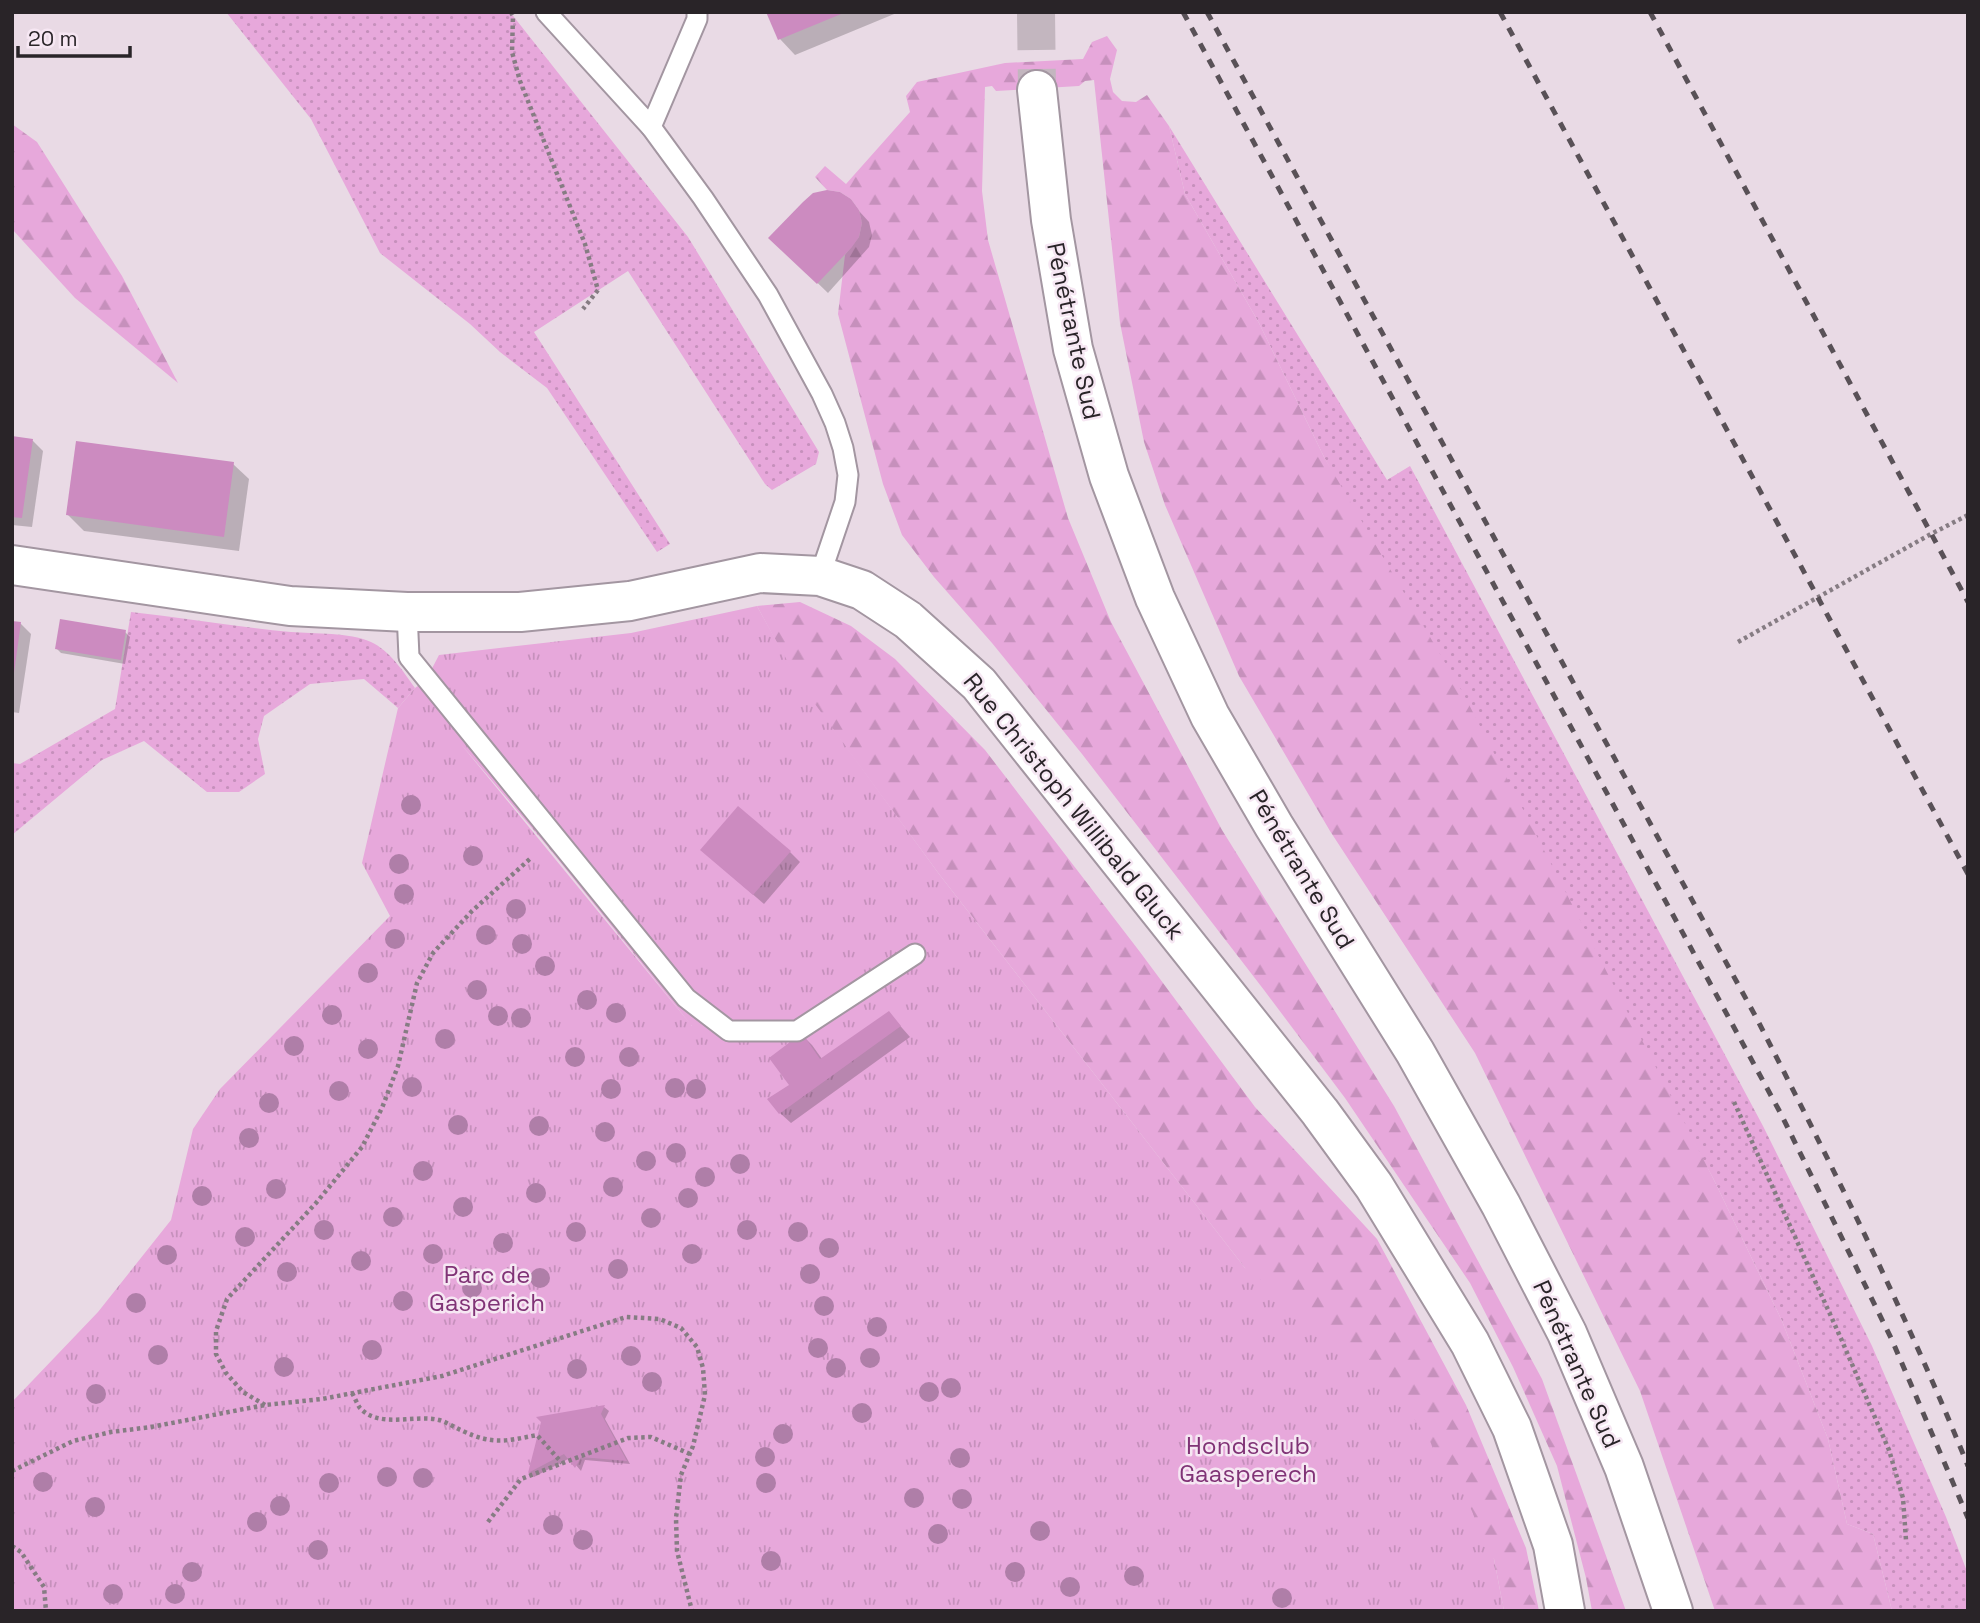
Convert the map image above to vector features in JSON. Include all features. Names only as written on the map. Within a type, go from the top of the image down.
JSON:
[{"type":"main road","name":"Pénétrante Sud","points":[[1037,90],[1051,220],[1073,349],[1109,475],[1155,598],[1210,716],[1274,826],[1415,1052],[1501,1205],[1566,1333],[1624,1466],[1672,1611]]},
{"type":"main road","name":"Rue Christoph Willibald Gluck","points":[[12,565],[290,606],[407,612],[520,612],[631,601],[760,573],[820,576],[862,590],[908,620],[979,684],[1320,1112],[1374,1186],[1470,1343],[1512,1428],[1553,1545],[1565,1611]]},
{"type":"lane","points":[[546,12],[651,127],[703,198],[768,295],[822,394],[835,423],[848,475],[845,502],[820,576]]},
{"type":"lane","points":[[651,127],[697,19],[697,12]]},
{"type":"lane","points":[[407,612],[409,657],[686,998],[729,1031],[797,1031],[915,954]]},
{"type":"path","points":[[511,12],[512,52],[520,81],[585,244],[598,290],[583,309]]},
{"type":"path","points":[[1738,642],[1968,515]]},
{"type":"path","points":[[265,1405],[243,1392],[226,1373],[216,1354],[216,1331],[227,1299],[316,1203],[362,1147],[382,1108],[398,1066],[417,983],[433,953],[472,911],[532,857]]},
{"type":"path","points":[[1734,1102],[1889,1450],[1903,1498],[1906,1540]]},
{"type":"path","points":[[12,1471],[73,1441],[110,1432],[151,1427],[265,1405],[322,1399],[442,1376],[626,1317],[660,1319],[681,1328],[697,1347],[703,1368],[705,1395],[690,1454],[681,1475],[676,1529],[677,1551],[692,1611]]},
{"type":"path","points":[[352,1393],[360,1408],[375,1417],[440,1420],[488,1441],[537,1435],[562,1463]]},
{"type":"path","points":[[488,1522],[521,1479],[628,1438],[651,1437],[690,1454]]},
{"type":"path","points":[[12,1546],[21,1552],[44,1587],[46,1611]]},
{"type":"green space","points":[[226,12],[510,12],[688,237],[819,452],[816,464],[772,490],[765,484],[628,271],[534,332],[670,544],[657,552],[547,388],[380,253],[311,119]]},
{"type":"green space","points":[[1107,36],[1117,50],[1110,79],[1113,92],[1122,101],[1136,102],[1147,95],[1169,126],[1185,194],[1259,323],[1324,457],[1463,693],[1713,1178],[1782,1321],[1828,1439],[1847,1524],[1873,1534],[1892,1611],[1715,1611],[1640,1391],[1475,1053],[1330,831],[1239,676],[1165,505],[1144,442],[1120,323],[1094,80],[1085,81],[1079,86],[996,91],[992,86],[985,87],[982,191],[988,240],[1068,518],[1111,622],[1222,830],[1394,1106],[1542,1379],[1626,1611],[1592,1611],[1557,1466],[1513,1367],[1470,1283],[1345,1098],[1264,990],[1082,754],[902,535],[883,484],[838,314],[845,255],[859,237],[862,223],[859,210],[851,199],[840,192],[827,190],[815,177],[825,166],[846,184],[910,112],[906,96],[917,82],[1005,63],[1083,59],[1092,42]]},
{"type":"green space","points":[[12,124],[37,142],[122,276],[178,383],[75,298],[12,229]]},
{"type":"green space","points":[[1169,126],[1387,480],[1410,466],[1763,1126],[1872,1346],[1968,1574],[1968,1611],[1892,1611],[1873,1534],[1847,1524],[1828,1439],[1782,1321],[1713,1178],[1324,457],[1259,323],[1185,194]]},
{"type":"green space","points":[[800,602],[851,626],[895,659],[985,750],[1255,1107],[1377,1239],[1466,1405],[1526,1548],[1539,1611],[1504,1611],[1494,1559],[1269,1357],[1245,1268],[939,874],[798,682],[757,606]]},
{"type":"green space","points":[[757,606],[799,682],[939,874],[1245,1268],[1375,1363],[1459,1483],[1494,1559],[1504,1611],[12,1611],[12,1402],[98,1312],[171,1220],[193,1129],[220,1089],[390,916],[362,863],[398,708],[415,688],[426,680],[439,655],[631,633]],"holes":[[[460,743],[548,847],[692,1026]]]},
{"type":"green space","points":[[131,612],[362,639],[378,646],[390,656],[415,688],[398,708],[364,679],[310,684],[264,716],[258,739],[265,774],[239,792],[207,792],[144,741],[102,760],[12,835],[12,763],[20,764],[115,709]]},
{"type":"building","points":[[766,12],[846,12],[778,40]]},
{"type":"building","points":[[827,190],[840,192],[851,199],[859,210],[862,223],[859,237],[852,247],[817,284],[768,238],[813,193]]},
{"type":"building","points":[[12,436],[33,439],[22,518],[12,517]]},
{"type":"building","points":[[76,441],[234,462],[224,537],[66,515]]},
{"type":"building","points":[[60,619],[126,630],[121,660],[55,649]]},
{"type":"building","points":[[12,621],[21,622],[14,673],[12,673]]},
{"type":"building","points":[[738,806],[791,851],[753,895],[700,850]]},
{"type":"building","points":[[889,1011],[901,1026],[779,1114],[767,1099],[789,1085],[769,1058],[802,1033],[820,1059]]},
{"type":"building","points":[[605,1405],[601,1414],[627,1461],[581,1457],[575,1468],[564,1454],[528,1473],[541,1422],[536,1417]]},
{"type":"tunnel","points":[[1036,12],[1037,90]]},
{"type":"railway","points":[[1183,12],[1781,1114],[1892,1340],[1968,1518]]},
{"type":"railway","points":[[1207,12],[1757,1019],[1894,1296],[1968,1466]]},
{"type":"railway","points":[[1500,12],[1968,874]]},
{"type":"railway","points":[[1650,12],[1968,602]]},
{"type":"park label","name":"Parc de Gasperich","points":[[487,1288]]},
{"type":"park label","name":"Hondsclub Gaasperech","points":[[1248,1459]]}]
